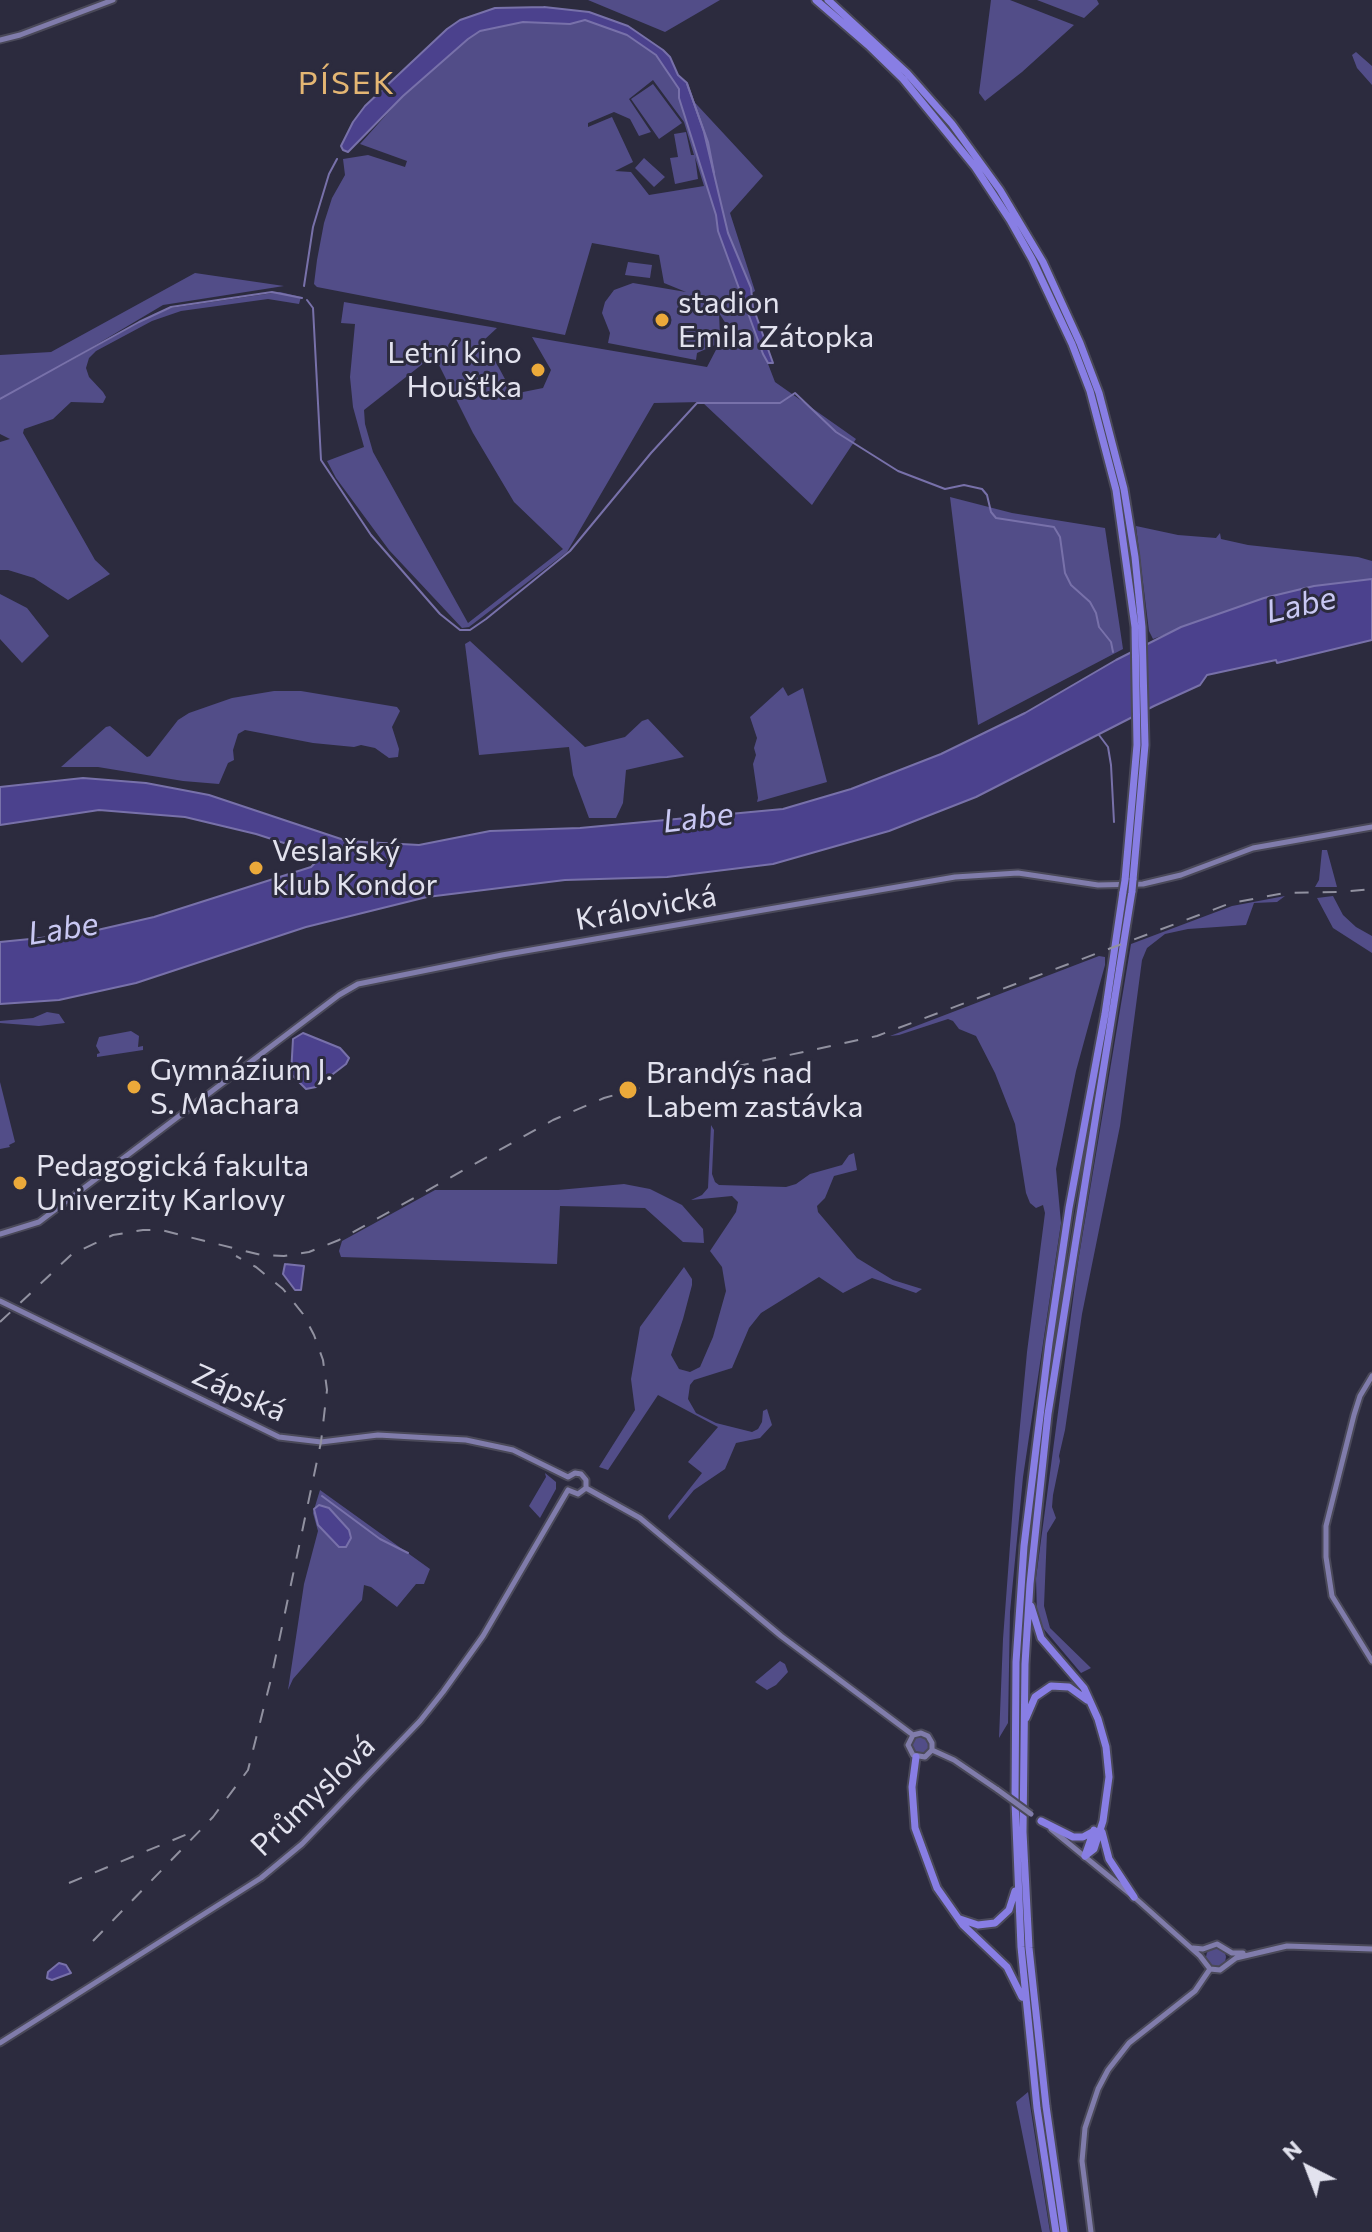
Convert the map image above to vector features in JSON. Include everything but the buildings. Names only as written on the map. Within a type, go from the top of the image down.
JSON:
[{"type":"highway","points":[[816,0],[903,79],[963,145]]},
{"type":"highway","points":[[828,0],[907,73],[1021,222],[1043,262],[1080,343],[1112,436],[1142,627],[1141,745],[1128,892],[1058,1346],[1030,1584],[1023,1736],[1023,1832],[1030,1961],[1064,2232]]},
{"type":"highway","points":[[1056,2232],[1026,2007],[1016,1873],[1014,1737],[1024,1546],[1069,1208],[1128,892]]},
{"type":"highway","points":[[1030,1584],[1039,1634],[1078,1680],[1093,1708],[1106,1747],[1109,1777],[1103,1839],[1107,1854],[1134,1897]]},
{"type":"highway","points":[[1023,1736],[1033,1700],[1047,1688],[1069,1687],[1093,1708]]},
{"type":"highway","points":[[916,1757],[912,1787],[915,1828],[937,1888],[953,1914],[1007,1967],[1016,1980],[1026,2007]]},
{"type":"highway","points":[[1085,1856],[1105,1806]]},
{"type":"highway","points":[[1041,1821],[1073,1837],[1083,1837],[1094,1831]]},
{"type":"highway","points":[[1085,1856],[1094,1849],[1103,1821]]},
{"type":"highway","points":[[953,1914],[974,1925],[998,1921],[1012,1903],[1016,1873]]},
{"type":"main road","points":[[1,40],[113,0]]},
{"type":"main road","name":"Královická","points":[[0,1234],[39,1222],[339,995],[358,984],[502,955],[963,876],[1018,873],[1098,885],[1143,884],[1181,875],[1253,848],[1372,827]]},
{"type":"main road","name":"Zápská","points":[[0,1301],[279,1437],[321,1442],[389,1435],[474,1441],[518,1452],[568,1477]]},
{"type":"main road","points":[[1372,1376],[1360,1396],[1354,1415],[1326,1526],[1326,1557],[1332,1596],[1372,1661]]},
{"type":"main road","points":[[572,1474],[581,1474],[586,1480],[586,1488],[577,1495],[565,1484],[572,1474]]},
{"type":"main road","points":[[586,1488],[640,1518],[781,1636],[913,1735]]},
{"type":"main road","name":"Průmyslová","points":[[0,2043],[261,1878],[302,1844],[420,1721],[443,1692],[483,1636],[568,1490]]},
{"type":"main road","points":[[921,1733],[928,1736],[932,1750],[925,1757],[916,1757],[908,1749],[908,1741],[913,1735],[921,1733]]},
{"type":"main road","points":[[932,1750],[954,1760],[1041,1821],[1134,1897],[1210,1969],[1220,1970],[1236,1958],[1254,1952]]},
{"type":"main road","points":[[1188,1947],[1207,1948],[1217,1944],[1232,1953],[1295,1945],[1372,1949]]},
{"type":"main road","points":[[1204,1961],[1207,1948]]},
{"type":"main road","points":[[1226,1948],[1229,1956],[1227,1964]]},
{"type":"main road","points":[[1091,2232],[1082,2161],[1085,2128],[1098,2089],[1129,2043],[1195,1991],[1210,1969]]},
{"type":"shaded area","points":[[588,0],[720,0],[665,32]]},
{"type":"shaded area","points":[[991,0],[1010,0],[1074,25],[985,101],[979,93]]},
{"type":"shaded area","points":[[1037,0],[1097,0],[1099,4],[1084,18]]},
{"type":"shaded area","points":[[584,20],[611,27],[641,43],[658,57],[673,79],[763,176],[730,213],[755,291],[743,299],[775,382],[856,439],[812,505],[702,402],[654,403],[567,552],[469,627],[462,628],[389,550],[327,461],[364,447],[353,407],[350,377],[355,324],[341,323],[344,302],[497,328],[484,340],[513,394],[543,388],[551,370],[532,337],[707,367],[728,327],[719,313],[720,337],[715,345],[697,353],[696,360],[608,343],[610,333],[602,313],[605,302],[614,290],[633,283],[686,292],[664,283],[659,255],[592,243],[565,335],[314,284],[324,223],[332,198],[345,175],[343,159],[368,155],[405,167],[407,161],[360,144],[403,96],[480,31],[523,22],[570,24]],"holes":[[[653,80],[684,122],[694,155],[691,155],[686,132],[674,134],[678,157],[670,158],[675,184],[698,179],[695,157],[704,186],[649,195],[631,172],[615,171],[633,162],[612,117],[588,127],[588,123],[614,112],[630,119],[639,136],[651,132],[629,99]],[[434,355],[473,433],[514,502],[563,549],[468,623],[373,452],[365,424],[364,410]]]},
{"type":"shaded area","points":[[1356,52],[1372,66],[1372,85],[1357,68],[1352,55]]},
{"type":"shaded area","points":[[653,84],[682,123],[659,139],[631,99]]},
{"type":"shaded area","points":[[644,158],[665,177],[654,187],[635,168]]},
{"type":"shaded area","points":[[628,262],[652,265],[650,278],[625,275]]},
{"type":"shaded area","points":[[195,273],[284,286],[163,305],[52,371],[154,314],[171,308],[280,292],[301,297],[299,304],[268,299],[181,311],[152,321],[96,351],[89,358],[86,368],[89,377],[106,397],[103,403],[71,402],[53,419],[24,429],[23,433],[95,560],[110,574],[68,600],[34,578],[0,570],[0,442],[10,439],[0,434],[0,355],[51,352]]},
{"type":"shaded area","points":[[950,497],[1012,513],[1105,528],[1123,649],[978,725]]},
{"type":"shaded area","points":[[1136,526],[1178,535],[1216,538],[1220,533],[1221,539],[1248,545],[1358,557],[1372,561],[1372,579],[1264,598],[1153,639],[1149,631]]},
{"type":"shaded area","points":[[0,594],[27,608],[49,636],[22,663],[0,639]]},
{"type":"shaded area","points":[[470,641],[585,747],[625,737],[648,719],[684,757],[626,770],[623,803],[616,818],[589,818],[573,775],[569,747],[479,755],[465,644]]},
{"type":"shaded area","points":[[783,687],[788,696],[803,688],[827,782],[757,802],[753,764],[757,738],[750,717]]},
{"type":"shaded area","points":[[274,691],[301,691],[397,707],[400,711],[392,727],[399,749],[398,757],[389,758],[375,748],[361,745],[313,743],[245,730],[238,734],[233,750],[234,760],[228,763],[219,784],[98,767],[61,767],[106,727],[110,726],[147,757],[178,720],[189,713],[232,698]]},
{"type":"shaded area","points":[[1322,850],[1327,850],[1337,887],[1315,887],[1319,880]]},
{"type":"shaded area","points":[[1285,896],[1277,902],[1254,903],[1246,925],[1188,929],[1165,934],[1147,948],[1142,960],[1120,1126],[1082,1314],[1059,1456],[1052,1507],[1056,1518],[1047,1533],[1044,1606],[1050,1628],[1091,1668],[1081,1673],[1043,1628],[1037,1614],[1036,1578],[1078,1262],[1131,944],[1232,906]]},
{"type":"shaded area","points":[[1333,896],[1343,915],[1372,936],[1372,953],[1333,928],[1317,898]]},
{"type":"shaded area","points":[[1099,956],[1105,957],[1105,965],[1076,1071],[1056,1169],[1061,1223],[1023,1477],[1010,1612],[1008,1723],[999,1738],[1015,1478],[1045,1213],[1043,1205],[1036,1208],[1026,1193],[1015,1124],[976,1036],[959,1029],[948,1019],[890,1036]]},
{"type":"shaded area","points":[[47,1012],[59,1014],[65,1023],[39,1026],[0,1023],[33,1018]]},
{"type":"shaded area","points":[[131,1031],[139,1036],[138,1047],[143,1046],[143,1050],[97,1057],[100,1053],[96,1046],[99,1037]]},
{"type":"shaded area","points":[[0,1082],[15,1142],[10,1147],[0,1149]]},
{"type":"shaded area","points":[[711,1125],[714,1130],[712,1174],[719,1185],[786,1187],[810,1174],[842,1165],[854,1153],[857,1170],[834,1176],[825,1198],[817,1206],[818,1212],[857,1258],[893,1280],[922,1289],[916,1293],[872,1278],[843,1293],[819,1277],[761,1313],[749,1328],[732,1368],[694,1380],[688,1399],[696,1413],[716,1423],[752,1432],[758,1429],[763,1411],[767,1409],[772,1425],[760,1438],[736,1443],[725,1469],[694,1490],[669,1520],[668,1516],[702,1473],[688,1462],[718,1427],[658,1395],[608,1470],[599,1467],[635,1410],[631,1379],[640,1327],[684,1267],[692,1279],[692,1285],[671,1355],[679,1369],[690,1372],[700,1367],[713,1337],[726,1291],[722,1267],[710,1251],[736,1212],[738,1202],[732,1196],[691,1200],[708,1188]]},
{"type":"shaded area","points":[[624,1184],[650,1189],[682,1205],[703,1229],[704,1243],[683,1242],[645,1208],[560,1206],[557,1264],[341,1257],[339,1251],[342,1241],[435,1190],[558,1190]]},
{"type":"shaded area","points":[[545,1473],[556,1482],[556,1489],[540,1518],[529,1506],[546,1477]]},
{"type":"shaded area","points":[[320,1490],[430,1569],[424,1584],[416,1584],[397,1607],[364,1585],[362,1600],[293,1679],[288,1690],[304,1584],[318,1531],[313,1513]]},
{"type":"shaded area","points":[[780,1661],[788,1672],[776,1685],[767,1690],[755,1682]]},
{"type":"shaded area","points":[[920,1736],[929,1745],[920,1754],[911,1745]]},
{"type":"shaded area","points":[[1216,1947],[1223,1950],[1226,1957],[1223,1964],[1216,1967],[1209,1964],[1206,1957],[1209,1950]]},
{"type":"shaded area","points":[[1028,2092],[1050,2232],[1042,2232],[1016,2102]]},
{"type":"water","points":[[544,7],[589,12],[628,26],[663,50],[670,57],[678,75],[687,83],[704,132],[728,233],[751,288],[753,307],[773,363],[768,363],[763,354],[718,231],[679,89],[656,55],[627,35],[585,20],[570,24],[523,22],[480,31],[403,96],[348,152],[343,150],[341,146],[353,122],[365,106],[447,29],[460,20],[495,8]]},
{"type":"water","name":"Labe","points":[[1372,579],[1372,640],[1277,663],[1276,660],[1207,675],[1200,685],[976,797],[889,831],[773,864],[667,877],[565,880],[427,897],[306,927],[136,983],[59,1000],[0,1004],[0,942],[80,934],[154,917],[311,867],[318,860],[315,853],[256,834],[185,817],[99,810],[0,825],[0,787],[83,778],[146,783],[209,795],[347,841],[419,845],[490,831],[580,828],[783,809],[851,789],[941,754],[1025,713],[1116,660],[1181,627],[1264,598],[1314,586]]},
{"type":"water","points":[[303,1033],[340,1048],[349,1058],[346,1064],[316,1087],[306,1089],[291,1074],[293,1039]]},
{"type":"water","points":[[285,1264],[304,1266],[301,1290],[295,1290],[283,1274]]},
{"type":"water","points":[[319,1505],[329,1508],[349,1530],[351,1538],[346,1547],[339,1547],[318,1525],[314,1509]]},
{"type":"water","points":[[59,1963],[66,1965],[71,1973],[52,1980],[47,1978],[48,1972]]},
{"type":"waterway","points":[[687,84],[708,142],[714,173]]},
{"type":"waterway","points":[[304,286],[313,227],[329,174],[337,159]]},
{"type":"waterway","points":[[0,399],[171,307],[272,292],[302,298]]},
{"type":"waterway","points":[[307,300],[313,308],[321,460],[371,535],[440,614],[460,630],[470,630],[486,619],[570,551],[697,403],[780,403],[795,393],[836,432],[898,471],[945,489],[964,485],[982,489],[996,518],[1054,527],[1060,537],[1065,573],[1071,585],[1090,602],[1113,652]]},
{"type":"waterway","points":[[1099,735],[1108,747],[1114,822]]},
{"type":"waterway","points":[[322,1496],[380,1539],[408,1553]]},
{"type":"railway","points":[[0,1322],[72,1254],[113,1235],[161,1230],[261,1255],[284,1256],[309,1252],[339,1240],[553,1120],[604,1098],[646,1086],[877,1036],[1231,903],[1285,893],[1372,889]]},
{"type":"railway","points":[[93,1941],[213,1817],[248,1770],[271,1679],[321,1442],[327,1390],[323,1360],[314,1335],[303,1314],[283,1289],[256,1267],[236,1256]]},
{"type":"railway","points":[[69,1883],[190,1833]]},
{"type":"place","name":"stadion Emila Zátopka","points":[[662,320]]},
{"type":"place","name":"Letní kino Houšťka","points":[[538,370]]},
{"type":"place","name":"Veslařský klub Kondor","points":[[256,868]]},
{"type":"place","name":"Gymnázium J. S. Machara","points":[[134,1087]]},
{"type":"place","name":"Brandýs nad Labem zastávka","points":[[628,1090]]},
{"type":"place","name":"Pedagogická fakulta Univerzity Karlovy","points":[[20,1183]]},
{"type":"district","name":"PÍSEK","points":[[347,83]]}]
